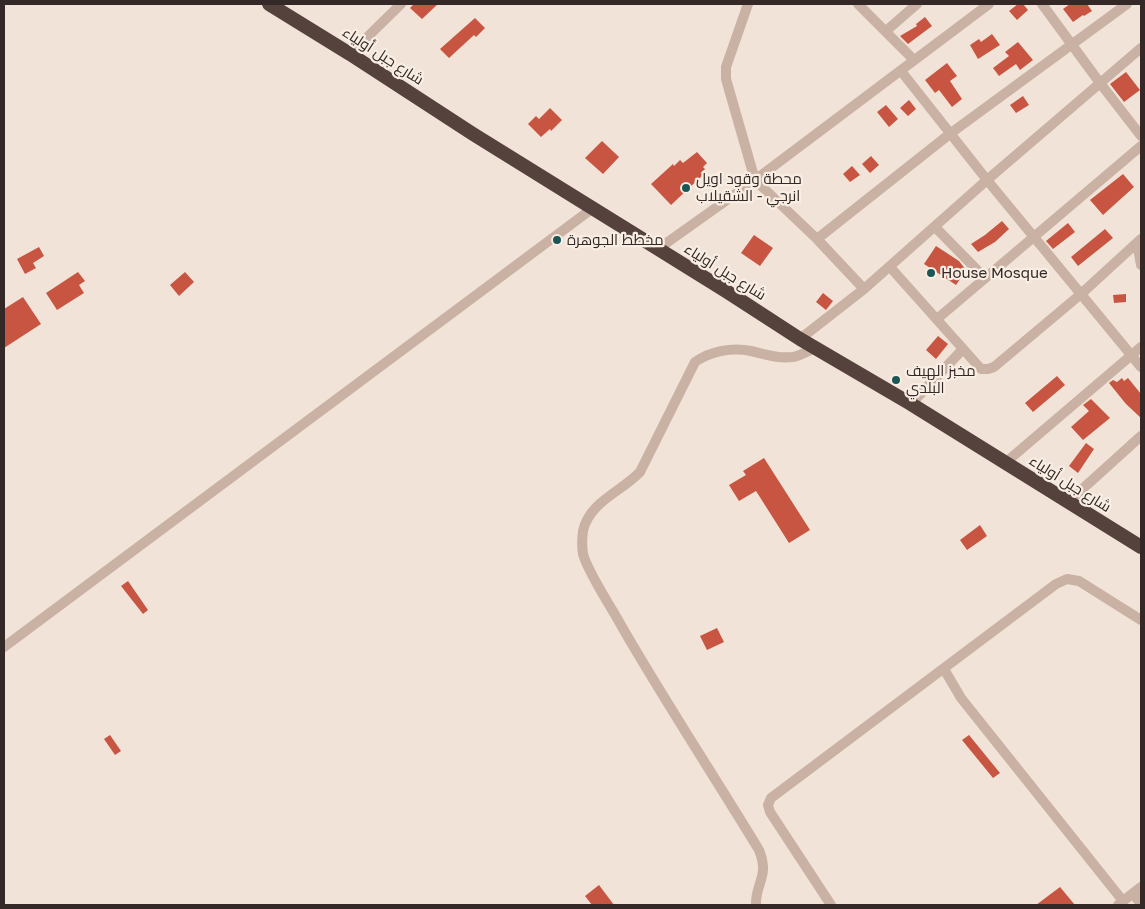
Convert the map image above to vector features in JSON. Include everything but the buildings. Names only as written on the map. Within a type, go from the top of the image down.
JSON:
[{"type":"highway","name":"شارع جبل أولياء","points":[[269,4],[800,339],[911,404],[1141,547]]},
{"type":"street","points":[[350,54],[400,4]]},
{"type":"street","points":[[748,4],[726,67],[726,79],[755,180],[817,239],[864,289]]},
{"type":"street","points":[[858,4],[914,60]]},
{"type":"street","points":[[886,31],[917,4]]},
{"type":"street","points":[[658,249],[755,180],[989,4]]},
{"type":"street","points":[[1042,4],[1141,136]]},
{"type":"street","points":[[817,239],[951,133],[1127,4]]},
{"type":"street","points":[[800,339],[864,289],[1141,48]]},
{"type":"street","points":[[901,71],[987,180],[1141,367]]},
{"type":"street","points":[[937,319],[1141,146]]},
{"type":"street","points":[[4,646],[593,208]]},
{"type":"street","points":[[935,227],[985,278]]},
{"type":"street","points":[[890,266],[982,369],[988,369],[994,367],[1139,241]]},
{"type":"street","points":[[1139,241],[1141,265]]},
{"type":"street","points":[[756,905],[764,866],[759,850],[654,683],[597,582],[583,554],[582,536],[591,513],[601,502],[631,481],[640,472],[695,362],[705,355],[717,352],[749,350],[776,357],[794,357],[815,348]]},
{"type":"street","points":[[1005,462],[1141,348]]},
{"type":"street","points":[[911,404],[963,349]]},
{"type":"street","points":[[1068,502],[1141,436]]},
{"type":"street","points":[[831,905],[770,812],[768,805],[771,798],[1056,584],[1067,579],[1079,581],[1141,620]]},
{"type":"street","points":[[944,669],[961,698],[1121,903],[1137,890],[1141,904]]},
{"type":"place","name":"محطة وقود اويل انرجي - الشقيلاب","points":[[686,188]]},
{"type":"place","name":"مخطط الجوهرة","points":[[557,240]]},
{"type":"place","name":"House Mosque","points":[[931,273]]},
{"type":"place","name":"مخبز الهيف البلدي","points":[[896,380]]}]
